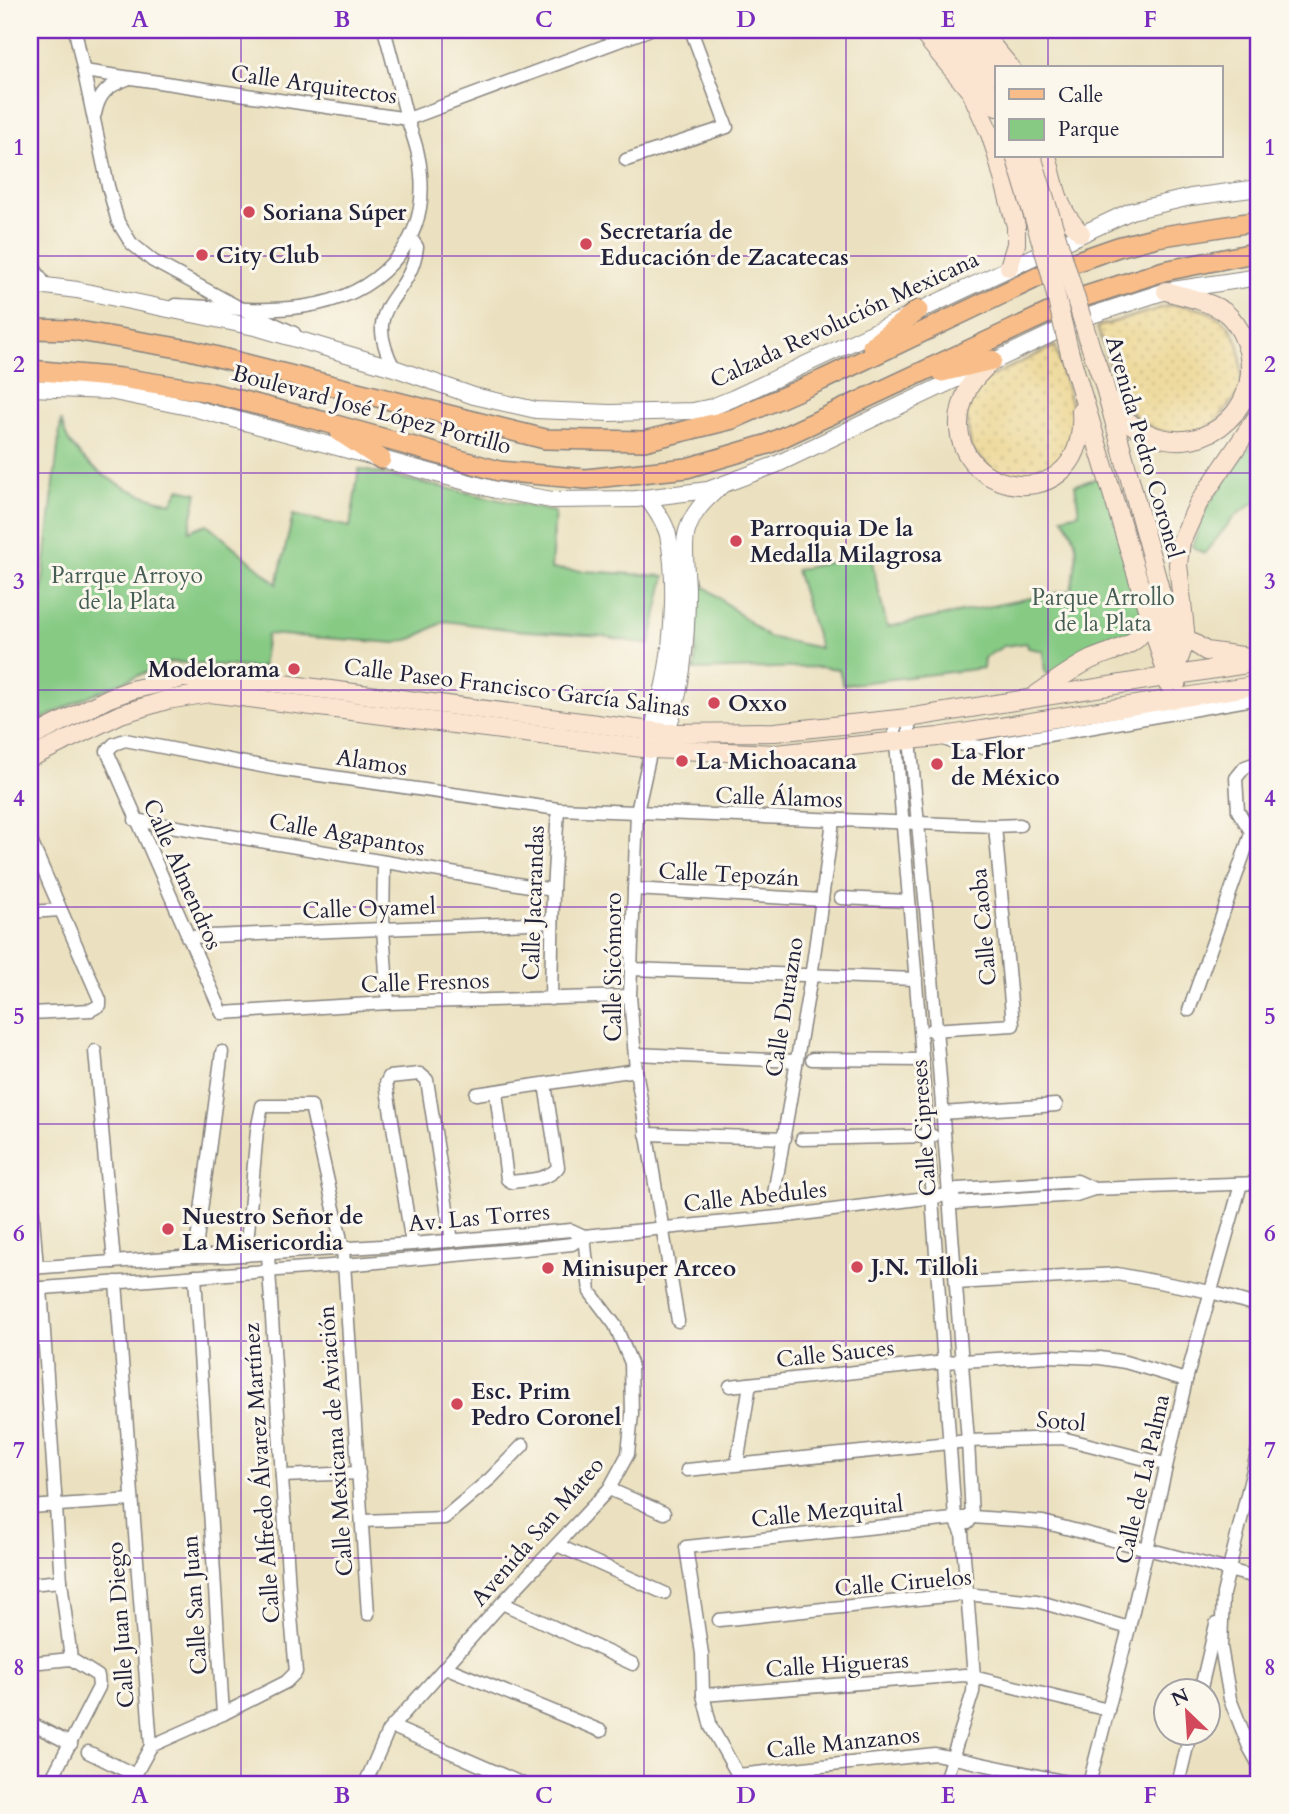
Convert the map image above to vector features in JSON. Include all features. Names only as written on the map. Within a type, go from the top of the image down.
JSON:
[{"type":"main road","points":[[920,30],[971,92],[995,149]]},
{"type":"main road","points":[[934,30],[978,76],[995,104]]},
{"type":"main road","points":[[958,30],[995,73]]},
{"type":"main road","points":[[979,30],[1010,66]]},
{"type":"main road","points":[[998,158],[1017,232],[1009,267]]},
{"type":"main road","name":"Avenida Pedro Coronel","points":[[1015,158],[1050,271],[1070,354],[1164,665],[1176,667],[1171,624],[1104,384],[1033,158]]},
{"type":"main road","points":[[1048,158],[1065,216],[1081,233]]},
{"type":"main road","points":[[1017,232],[1036,232],[1053,226],[1065,216]]},
{"type":"main road","points":[[1075,262],[1157,237],[1259,221]]},
{"type":"main road","points":[[1083,298],[1164,271],[1259,251]]},
{"type":"main road","name":"Boulevard José López Portillo","points":[[30,328],[73,330],[190,350],[545,439],[644,441],[733,419],[822,380],[1042,275]]},
{"type":"main road","points":[[1104,384],[1117,411],[1135,428],[1164,441],[1193,440],[1210,433],[1222,426],[1244,400],[1251,374],[1251,360],[1242,333],[1235,322],[1216,307],[1166,290]]},
{"type":"main road","points":[[822,380],[874,345],[918,310]]},
{"type":"main road","name":"Boulevard José López Portillo","points":[[30,370],[121,378],[204,391],[499,471],[586,478],[687,468],[768,444],[1048,313]]},
{"type":"main road","points":[[900,382],[992,360]]},
{"type":"main road","points":[[992,360],[969,386],[961,408],[959,431],[975,465],[998,482],[1013,486],[1038,483],[1060,472],[1067,464],[1081,439],[1080,386]]},
{"type":"main road","points":[[1018,723],[1060,709],[1155,691],[1165,686],[1176,667],[1186,640],[1178,564],[1181,542],[1198,504],[1259,414]]},
{"type":"main road","points":[[325,422],[381,459]]},
{"type":"main road","points":[[1031,697],[1093,659],[1121,650],[1132,643],[1141,635],[1148,622],[1149,610]]},
{"type":"main road","points":[[1171,624],[1186,640],[1219,654],[1259,660]]},
{"type":"main road","name":"Calle Paseo Francisco García Salinas","points":[[30,758],[106,721],[167,700],[210,693],[657,738],[775,732],[901,718],[1031,697],[1176,667],[1259,660]]},
{"type":"main road","points":[[1176,667],[1181,685],[1201,695]]},
{"type":"main road","name":"Calle Paseo Francisco García Salinas","points":[[30,738],[131,690],[183,678],[268,682],[776,754],[938,737],[1259,685]]},
{"type":"street","points":[[75,30],[118,222],[131,243],[153,261],[240,308],[313,343]]},
{"type":"street","points":[[143,303],[290,308],[343,299],[381,276],[411,238],[421,208],[422,176],[417,146],[384,30]]},
{"type":"street","name":"Calle Arquitectos","points":[[84,71],[408,119],[648,30]]},
{"type":"street","points":[[626,160],[727,127],[691,30]]},
{"type":"street","points":[[991,30],[999,51]]},
{"type":"street","points":[[94,118],[97,103],[104,90],[131,78]]},
{"type":"street","name":"Calzada Revolución Mexicana","points":[[38,287],[143,303],[259,328],[394,368],[474,396],[536,410],[610,413],[693,411],[734,398],[1131,211],[1160,203],[1259,188]]},
{"type":"street","points":[[394,368],[384,350],[380,329],[385,309],[415,261],[417,247],[411,238]]},
{"type":"street","points":[[30,262],[38,287]]},
{"type":"street","points":[[30,388],[109,391],[193,408],[496,490],[552,500],[647,498],[708,491],[775,465],[1089,316],[1166,290],[1259,277]]},
{"type":"street","points":[[676,647],[687,592],[686,534],[694,512],[721,486]]},
{"type":"street","points":[[647,498],[667,534],[676,647],[677,698],[657,738]]},
{"type":"street","points":[[938,737],[958,744],[980,747],[1259,698]]},
{"type":"street","name":"Calle Cipreses","points":[[901,718],[908,901],[920,1031],[939,1318],[945,1362],[955,1518],[962,1532],[965,1594],[974,1677],[973,1692],[944,1784]]},
{"type":"street","name":"Calle Sicómoro","points":[[657,738],[637,812],[630,996],[636,1070],[678,1321]]},
{"type":"street","name":"Alamos","points":[[107,751],[114,744],[125,740],[276,769],[558,809],[637,812]]},
{"type":"street","name":"Calle Cipreses","points":[[903,741],[919,823],[937,1030],[972,1517]]},
{"type":"street","name":"Calle Almendros","points":[[107,751],[222,1013]]},
{"type":"street","points":[[1252,833],[1238,811],[1236,778],[1245,767],[1259,762]]},
{"type":"street","name":"Calle Jacarandas","points":[[551,999],[558,809]]},
{"type":"street","points":[[1189,1010],[1259,811]]},
{"type":"street","name":"Calle Álamos","points":[[637,812],[833,821],[1020,825]]},
{"type":"street","name":"Calle Agapantos","points":[[135,820],[553,890]]},
{"type":"street","name":"Calle Durazno","points":[[773,1200],[785,1138],[833,821]]},
{"type":"street","name":"Calle Caoba","points":[[937,1030],[1013,1025],[995,826]]},
{"type":"street","points":[[30,839],[100,1000],[100,1004],[91,1010],[30,1013]]},
{"type":"street","points":[[384,862],[383,928],[388,1003]]},
{"type":"street","name":"Calle Tepozán","points":[[634,889],[822,900]]},
{"type":"street","points":[[841,898],[908,901]]},
{"type":"street","points":[[30,912],[60,910]]},
{"type":"street","name":"Calle Oyamel","points":[[187,937],[552,922]]},
{"type":"street","points":[[631,969],[916,979]]},
{"type":"street","name":"Calle Fresnos","points":[[222,1013],[388,1003],[630,996]]},
{"type":"street","points":[[920,1031],[937,1030]]},
{"type":"street","points":[[95,1051],[114,1262]]},
{"type":"street","points":[[195,1256],[222,1052]]},
{"type":"street","points":[[635,1054],[796,1061]]},
{"type":"street","points":[[812,1059],[922,1060]]},
{"type":"street","points":[[476,1094],[636,1070]]},
{"type":"street","points":[[412,1244],[386,1083],[389,1077],[420,1074],[427,1080],[452,1241]]},
{"type":"street","points":[[496,1092],[507,1179],[512,1182],[550,1175],[556,1172],[558,1167],[545,1084]]},
{"type":"street","points":[[942,1113],[1056,1105]]},
{"type":"street","name":"Calle Mexicana de Aviación","points":[[247,1255],[257,1130],[262,1106],[311,1106],[344,1265],[368,1614]]},
{"type":"street","points":[[646,1134],[785,1138]]},
{"type":"street","points":[[802,1139],[944,1136]]},
{"type":"street","points":[[30,1179],[33,1268]]},
{"type":"street","name":"Calle Abedules","points":[[584,1236],[786,1216],[948,1195],[958,1189],[1077,1181],[1094,1189],[1259,1183]]},
{"type":"street","name":"Calle de La Palma","points":[[1089,1784],[1129,1628],[1186,1380],[1241,1184]]},
{"type":"street","name":"Av. Las Torres","points":[[33,1268],[342,1249],[571,1230],[584,1236]]},
{"type":"street","name":"Av. Las Torres","points":[[35,1288],[344,1265],[572,1244],[584,1236]]},
{"type":"street","name":"Avenida San Mateo","points":[[365,1784],[388,1731],[502,1603],[609,1489],[628,1454],[632,1414],[631,1363],[615,1325],[590,1292],[584,1236]]},
{"type":"street","name":"Calle Alfredo Álvarez Martínez","points":[[223,1714],[286,1682],[296,1672],[268,1254]]},
{"type":"street","points":[[150,1259],[152,1280]]},
{"type":"street","points":[[74,1265],[75,1285]]},
{"type":"street","points":[[956,1283],[1117,1274],[1211,1292],[1259,1306]]},
{"type":"street","name":"Calle San Juan","points":[[195,1276],[223,1714]]},
{"type":"street","name":"Calle Juan Diego","points":[[116,1282],[151,1746]]},
{"type":"street","points":[[35,1288],[61,1581],[71,1659]]},
{"type":"street","name":"Calle Sauces","points":[[730,1386],[945,1362],[1048,1356],[1125,1362],[1186,1380]]},
{"type":"street","points":[[737,1464],[750,1384]]},
{"type":"street","name":"Sotol","points":[[950,1443],[1062,1438],[1165,1464]]},
{"type":"street","points":[[687,1470],[950,1443]]},
{"type":"street","points":[[362,1521],[444,1518],[491,1478],[523,1445]]},
{"type":"street","points":[[1203,1678],[1259,1445]]},
{"type":"street","points":[[282,1476],[359,1473]]},
{"type":"street","points":[[609,1489],[664,1513]]},
{"type":"street","points":[[30,1507],[132,1500]]},
{"type":"street","points":[[962,1532],[972,1517]]},
{"type":"street","name":"Calle Mezquital","points":[[703,1695],[702,1654],[686,1547],[972,1517],[1043,1522],[1259,1578]]},
{"type":"street","points":[[557,1545],[664,1593]]},
{"type":"street","points":[[30,1584],[61,1581]]},
{"type":"street","name":"Calle Ciruelos","points":[[719,1620],[965,1594],[1037,1601],[1129,1628]]},
{"type":"street","points":[[1223,1594],[1220,1647],[1224,1678],[1236,1715],[1259,1765]]},
{"type":"street","points":[[502,1603],[633,1664]]},
{"type":"street","points":[[30,1663],[71,1659],[98,1676],[99,1687],[49,1784]]},
{"type":"street","points":[[445,1667],[601,1731]]},
{"type":"street","name":"Calle Higueras","points":[[703,1695],[965,1675],[1108,1710]]},
{"type":"street","name":"Calle Manzanos","points":[[703,1695],[710,1727],[737,1774],[934,1754],[1076,1784]]},
{"type":"street","points":[[88,1752],[132,1780],[151,1746],[223,1714]]},
{"type":"street","points":[[30,1723],[71,1744]]},
{"type":"street","points":[[393,1727],[523,1784]]},
{"type":"street","points":[[1178,1784],[1187,1748]]},
{"type":"green space","name":"Parrque Arroyo de la Plata","points":[[61,420],[72,446],[93,467],[117,483],[143,495],[171,503],[179,489],[197,493],[189,531],[207,524],[277,584],[293,515],[350,527],[359,469],[555,512],[551,569],[665,576],[650,645],[603,636],[513,630],[445,621],[414,638],[396,643],[267,634],[262,668],[171,662],[93,694],[30,725],[30,652],[35,652]]},
{"type":"green space","name":"Parque Arrollo de la Plata","points":[[1259,434],[1259,499],[1234,517],[1204,554],[1192,546],[1207,507]]},
{"type":"green space","name":"Parque Arrollo de la Plata","points":[[1102,477],[1142,610],[1139,627],[1129,639],[1054,675],[1045,673],[1043,651],[1028,648],[1027,643],[1004,646],[984,658],[983,668],[843,685],[839,669],[820,667],[690,670],[695,668],[698,581],[768,637],[820,648],[796,570],[870,553],[887,627],[1071,590],[1076,543],[1062,517],[1079,513],[1075,485]]},
{"type":"sand","points":[[1171,305],[1199,309],[1221,319],[1236,338],[1240,350],[1240,392],[1215,422],[1194,432],[1161,431],[1134,415],[1116,386],[1097,327]]},
{"type":"sand","points":[[1055,346],[1074,414],[1068,450],[1056,464],[1040,474],[1009,477],[994,471],[971,448],[966,413],[972,397],[982,383],[996,374]]},
{"type":"place","name":"Soriana Súper","points":[[249,212]]},
{"type":"place","name":"Secretaría de Educación de Zacatecas","points":[[586,244]]},
{"type":"place","name":"City Club","points":[[202,255]]},
{"type":"place","name":"Parroquia De la Medalla Milagrosa","points":[[736,541]]},
{"type":"place","name":"Modelorama","points":[[294,669]]},
{"type":"place","name":"Oxxo","points":[[714,703]]},
{"type":"place","name":"La Michoacana","points":[[682,761]]},
{"type":"place","name":"La Flor de México","points":[[937,764]]},
{"type":"place","name":"Nuestro Señor de La Misericordia","points":[[168,1229]]},
{"type":"place","name":"J.N. Tilloli","points":[[857,1267]]},
{"type":"place","name":"Minisuper Arceo","points":[[548,1268]]},
{"type":"place","name":"Esc. Prim Pedro Coronel","points":[[457,1404]]}]
